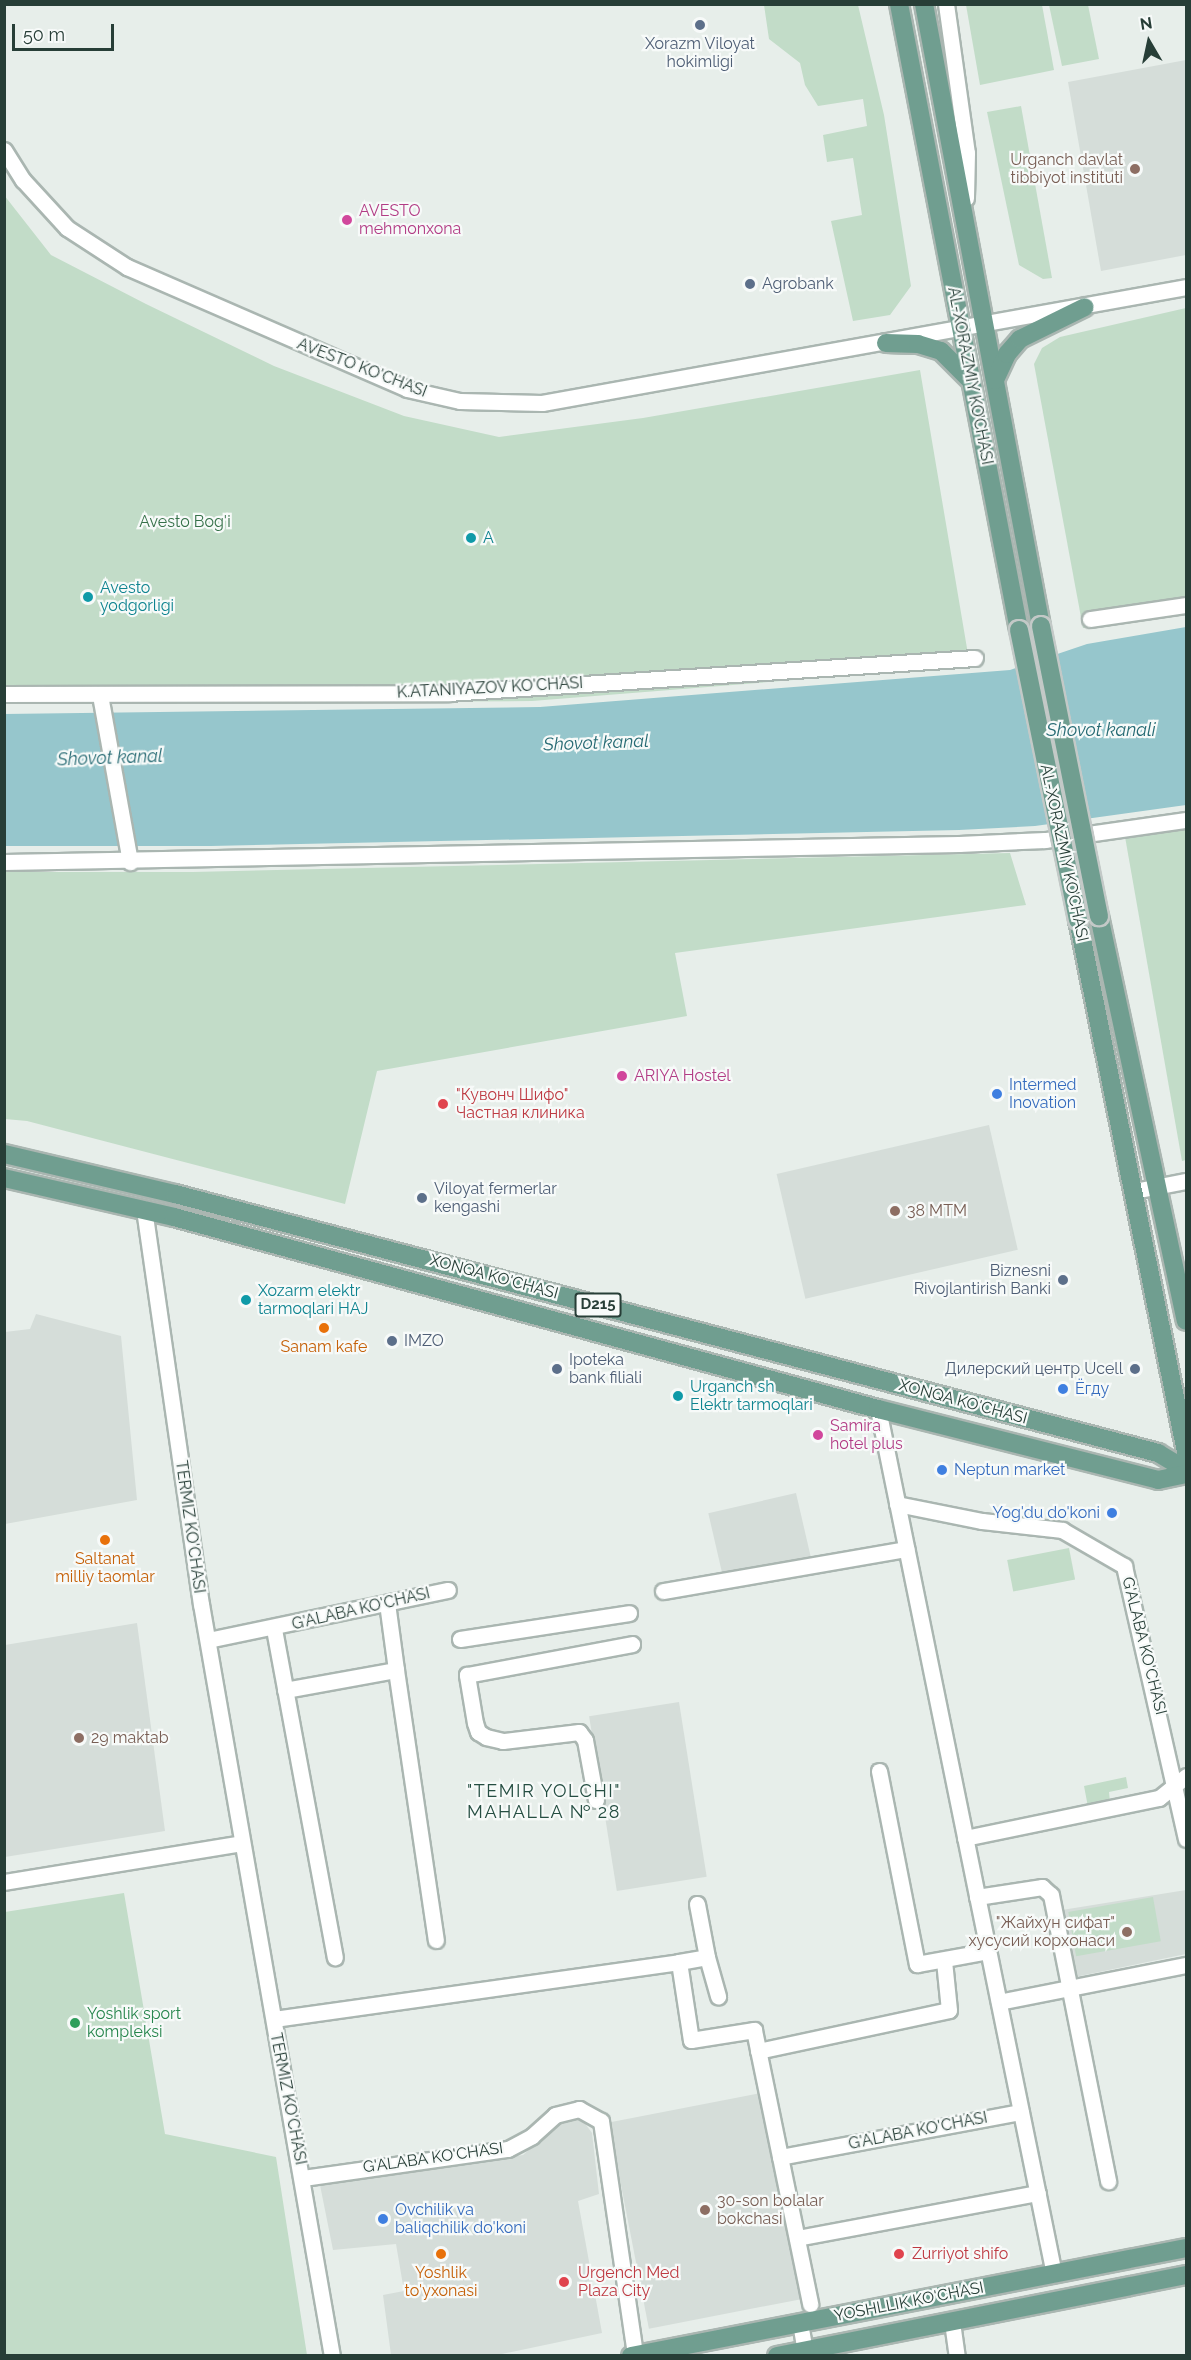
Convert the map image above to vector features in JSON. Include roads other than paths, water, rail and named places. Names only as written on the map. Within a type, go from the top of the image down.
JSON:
[{"type":"main road","name":"AL-XORAZMIY KO’CHASI","points":[[899,4],[1019,630],[1186,1452]]},
{"type":"main road","name":"AL-XORAZMIY KO’CHASI","points":[[924,4],[1041,626],[1099,916],[1186,1321]]},
{"type":"main road","points":[[995,380],[1007,354],[1020,339],[1085,307]]},
{"type":"main road","points":[[886,343],[918,345],[940,351],[971,380]]},
{"type":"main road","name":"XONQA KO'CHASI","points":[[4,1154],[34,1158],[394,1251],[1158,1453],[1186,1472]]},
{"type":"main road","name":"XONQA KO'CHASI","points":[[4,1178],[144,1209],[388,1273],[878,1409],[1158,1480],[1186,1472]]},
{"type":"main road","points":[[388,1273],[394,1251]]},
{"type":"main road","name":"YOSHLLIK KO'CHASI","points":[[633,2355],[1186,2248]]},
{"type":"main road","name":"YOSHLLIK KO'CHASI","points":[[777,2355],[1186,2275]]},
{"type":"street","points":[[946,4],[967,153],[965,225]]},
{"type":"street","name":"AVESTO KO'CHASI","points":[[4,150],[50,211],[103,254],[203,303],[420,393],[460,401],[542,403],[984,326],[1186,287]]},
{"type":"street","points":[[1090,619],[1186,605]]},
{"type":"street","name":"K.ATANIYAZOV KO'CHASI","points":[[4,694],[448,693],[975,658]]},
{"type":"street","points":[[99,695],[129,862]]},
{"type":"street","points":[[4,862],[129,862],[1045,840],[1186,820]]},
{"type":"street","points":[[1134,1191],[1186,1181]]},
{"type":"street","name":"TERMIZ KO'CHASI","points":[[144,1209],[208,1640],[332,2355]]},
{"type":"street","points":[[878,1409],[1054,2274]]},
{"type":"street","name":"G'ALABA KO'CHASI","points":[[897,1504],[982,1521],[1062,1530],[1124,1566],[1181,1780],[1186,1839]]},
{"type":"street","points":[[663,1591],[906,1549]]},
{"type":"street","name":"G'ALABA KO'CHASI","points":[[208,1640],[274,1629],[448,1590]]},
{"type":"street","points":[[387,1604],[436,1940]]},
{"type":"street","points":[[460,1639],[629,1613]]},
{"type":"street","name":"G'ALABA KO'CHASI","points":[[274,1629],[335,1957]]},
{"type":"street","points":[[596,1800],[585,1740],[579,1732],[503,1741],[486,1737],[478,1732],[475,1723],[467,1675],[632,1644]]},
{"type":"street","points":[[285,1690],[396,1670]]},
{"type":"street","points":[[879,1771],[917,1964],[944,1961],[988,1951]]},
{"type":"street","points":[[965,1838],[1159,1798],[1181,1780]]},
{"type":"street","points":[[4,1882],[242,1844]]},
{"type":"street","points":[[977,1897],[1042,1887],[1051,1895],[1108,2181]]},
{"type":"street","points":[[697,1904],[707,1957],[718,1996]]},
{"type":"street","points":[[274,2019],[707,1957]]},
{"type":"street","points":[[758,2050],[944,2013],[950,2007],[944,1961]]},
{"type":"street","points":[[680,1962],[691,2040],[754,2030],[810,2304]]},
{"type":"street","points":[[999,2002],[1186,1965]]},
{"type":"street","name":"G'ALABA KO'CHASI","points":[[303,2178],[508,2149],[531,2136],[555,2115],[579,2109],[601,2121],[633,2355]]},
{"type":"street","name":"G'ALABA KO'CHASI","points":[[780,2157],[1021,2112]]},
{"type":"street","points":[[796,2238],[1038,2193]]},
{"type":"street","points":[[952,2322],[957,2355]]},
{"type":"street","points":[[800,2323],[805,2350]]},
{"type":"water","name":"Shovot kanali","points":[[1186,627],[1186,805],[1035,826],[959,830],[211,846],[5,846],[4,714],[540,707],[1010,670],[1087,644]]},
{"type":"place","name":"Xorazm Viloyat hokimligi","points":[[700,25]]},
{"type":"place","name":"Urganch davlat tibbiyot instituti","points":[[1135,169]]},
{"type":"place","name":"AVESTO mehmonxona","points":[[347,220]]},
{"type":"place","name":"Agrobank","points":[[750,284]]},
{"type":"place","name":"A","points":[[471,538]]},
{"type":"place","name":"Avesto yodgorligi","points":[[88,597]]},
{"type":"place","name":"ARIYA Hostel","points":[[622,1076]]},
{"type":"place","name":"Intermed Inovation","points":[[997,1094]]},
{"type":"place","name":"\"Кувонч Шифо\" Частная клиника","points":[[443,1104]]},
{"type":"place","name":"Viloyat fermerlar kengashi","points":[[422,1198]]},
{"type":"place","name":"38 MTM","points":[[895,1211]]},
{"type":"place","name":"Biznesni Rivojlantirish Banki","points":[[1063,1280]]},
{"type":"place","name":"Xozarm elektr tarmoqlari HAJ","points":[[246,1300]]},
{"type":"place","name":"Sanam kafe","points":[[324,1328]]},
{"type":"place","name":"IMZO","points":[[392,1341]]},
{"type":"place","name":"Ipoteka bank filiali","points":[[557,1369]]},
{"type":"place","name":"Дилерский центр Ucell","points":[[1135,1369]]},
{"type":"place","name":"Ёгду","points":[[1063,1389]]},
{"type":"place","name":"Urganch sh Elektr tarmoqlari","points":[[678,1396]]},
{"type":"place","name":"Samira hotel plus","points":[[818,1435]]},
{"type":"place","name":"Neptun market","points":[[942,1470]]},
{"type":"place","name":"Yog'du do'koni","points":[[1112,1513]]},
{"type":"place","name":"Saltanat milliy taomlar","points":[[105,1540]]},
{"type":"place","name":"29 maktab","points":[[79,1738]]},
{"type":"place","name":"\"Жайхун сифат\" хусусий корхонаси","points":[[1127,1932]]},
{"type":"place","name":"Yoshlik sport kompleksi","points":[[75,2023]]},
{"type":"place","name":"30-son bolalar bokchasi","points":[[705,2210]]},
{"type":"place","name":"Ovchilik va baliqchilik do'koni","points":[[383,2219]]},
{"type":"place","name":"Yoshlik to'yxonasi","points":[[441,2254]]},
{"type":"place","name":"Zurriyot shifo","points":[[899,2254]]},
{"type":"place","name":"Urgench Med Plaza City","points":[[564,2282]]},
{"type":"district","name":"\"TEMIR YOLCHI\" MAHALLA № 28","points":[[544,1802]]},
{"type":"park label","name":"Avesto Bog'i","points":[[185,522]]},
{"type":"water label","name":"Shovot kanal","points":[[596,743]]},
{"type":"water label","name":"Shovot kanal","points":[[110,758]]}]
